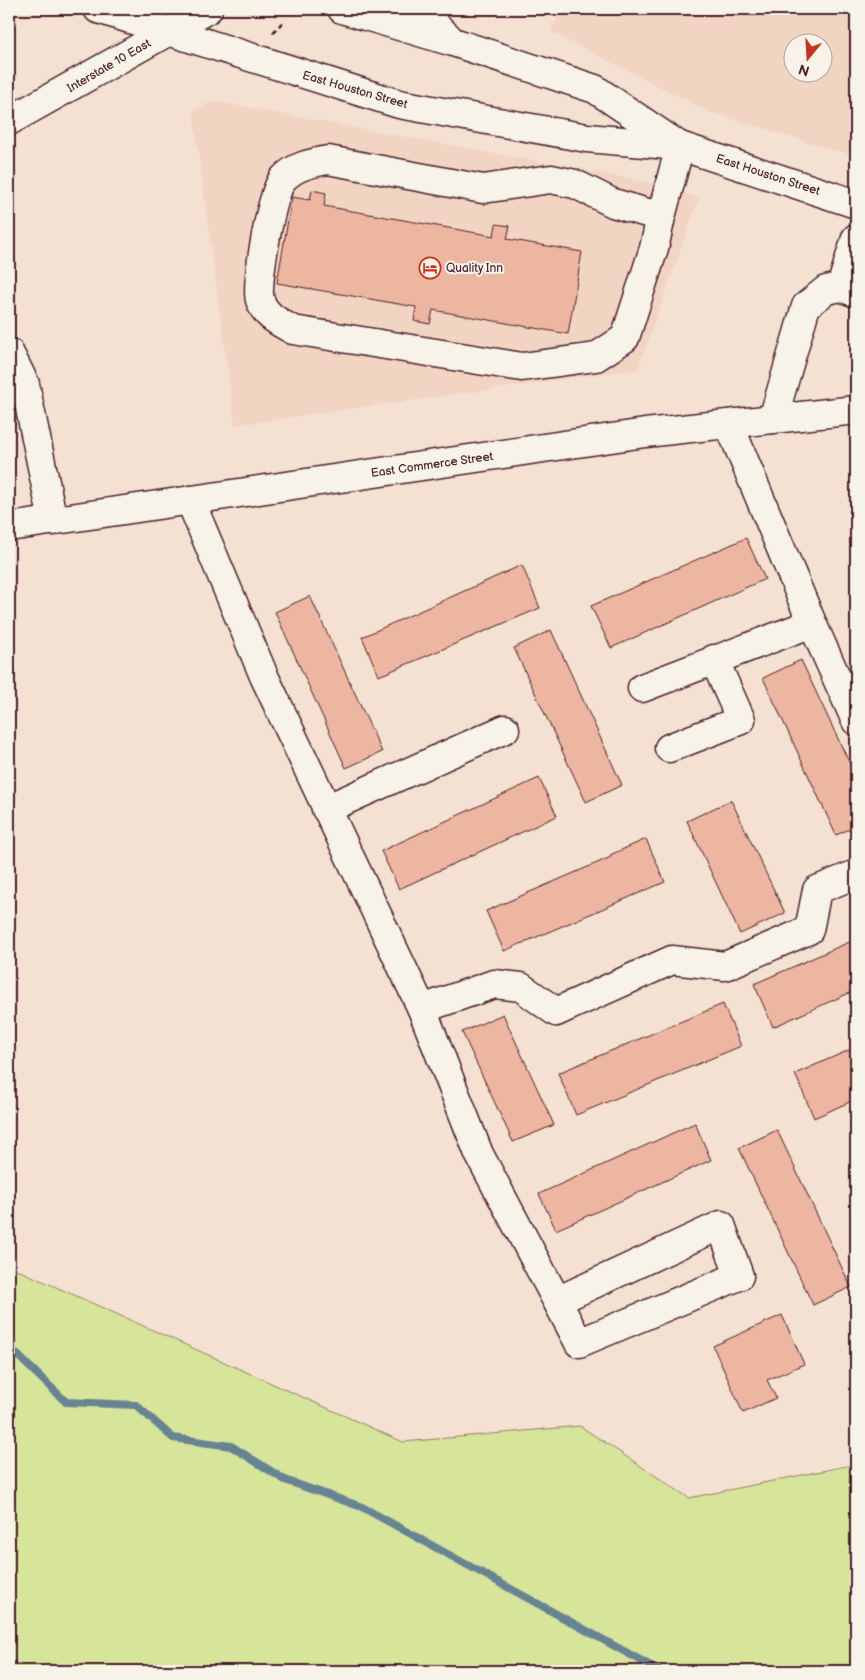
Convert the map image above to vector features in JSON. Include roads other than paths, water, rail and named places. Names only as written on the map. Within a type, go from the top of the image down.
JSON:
[{"type":"main road","name":"East Houston Street","points":[[98,9],[399,104],[587,138],[680,146],[856,204]]},
{"type":"main road","name":"Interstate 10 East","points":[[9,121],[208,9]]},
{"type":"main road","name":"East Houston Street","points":[[342,9],[453,42],[595,89],[680,146]]},
{"type":"main road","points":[[418,9],[453,42]]},
{"type":"main road","points":[[661,217],[613,203],[575,184],[551,179],[483,189],[328,160],[303,165],[281,180],[267,227],[259,298],[268,316],[293,330],[522,367],[596,357],[625,338],[654,248],[680,146]]},
{"type":"main road","points":[[773,419],[806,306],[826,290],[849,290],[856,238]]},
{"type":"main road","points":[[9,352],[54,521]]},
{"type":"main road","name":"East Commerce Street","points":[[9,527],[636,435],[856,410]]},
{"type":"main road","points":[[729,424],[812,623],[856,721]]},
{"type":"main road","points":[[190,500],[264,676],[422,1009],[479,1154],[579,1343],[739,1276],[721,1225],[557,1301]]},
{"type":"main road","points":[[642,688],[812,623]]},
{"type":"main road","points":[[669,748],[741,720],[714,659]]},
{"type":"main road","points":[[326,809],[505,729]]},
{"type":"main road","points":[[422,1009],[494,984],[520,987],[556,1012],[672,960],[725,966],[809,930],[817,890],[856,874]]},
{"type":"waterway","points":[[9,1347],[66,1402],[136,1405],[173,1438],[231,1446],[285,1480],[362,1507],[660,1671]]},
{"type":"place","name":"Quality Inn","points":[[430,268]]}]
